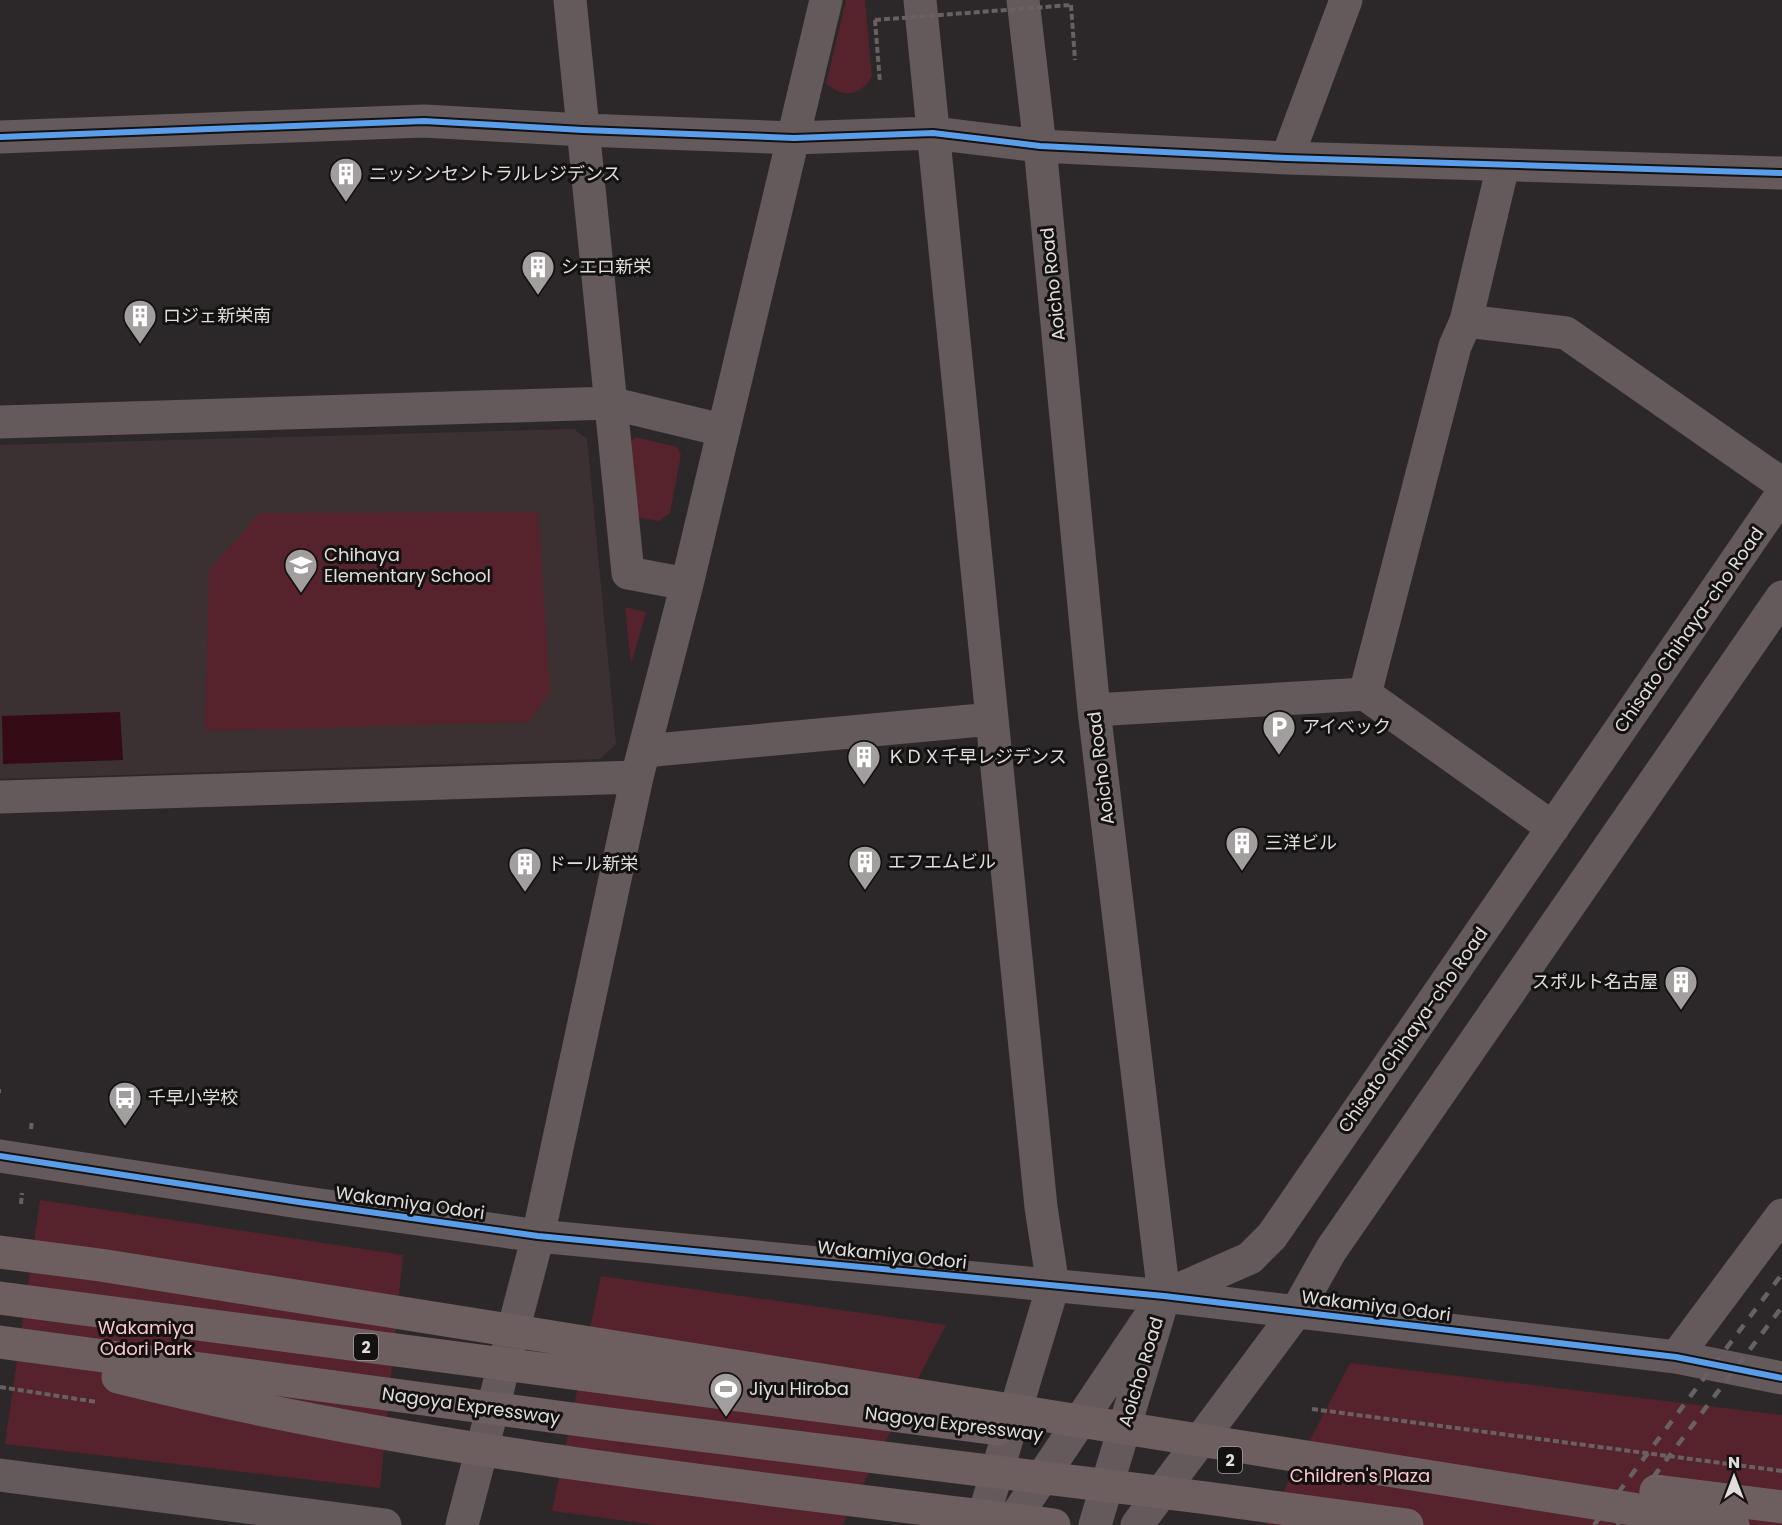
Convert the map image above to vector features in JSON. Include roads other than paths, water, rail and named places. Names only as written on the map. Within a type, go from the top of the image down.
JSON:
[{"type":"highway","points":[[0,1252],[100,1265],[734,1380],[1750,1515]]},
{"type":"highway","name":"Nagoya Expressway","points":[[0,1298],[734,1380],[1750,1515]]},
{"type":"highway","points":[[0,1344],[188,1394],[388,1434],[601,1467],[1054,1525]]},
{"type":"highway","name":"Nagoya Expressway","points":[[0,1344],[1407,1525]]},
{"type":"street","points":[[570,0],[628,573],[687,584]]},
{"type":"street","points":[[462,1525],[538,1236],[640,764],[687,584],[826,0]]},
{"type":"street","points":[[920,0],[1041,1207],[1053,1286],[981,1525]]},
{"type":"street","name":"Aoicho Road","points":[[1023,0],[1040,146],[1094,710],[1164,1296],[1095,1525]]},
{"type":"street","points":[[1287,158],[1346,0]]},
{"type":"street","points":[[0,137],[424,120],[583,130],[794,138],[933,133],[1040,146],[1287,158],[1782,173]]},
{"type":"street","points":[[1365,694],[1455,346],[1466,321],[1503,166]]},
{"type":"street","points":[[1466,321],[1566,333],[1782,484]]},
{"type":"street","points":[[0,422],[610,403],[722,430]]},
{"type":"street","name":"Chisato Chihaya-cho Road","points":[[1164,1296],[1250,1258],[1272,1236],[1782,495]]},
{"type":"street","points":[[1137,1525],[1296,1312],[1331,1250],[1782,597]]},
{"type":"street","points":[[1094,710],[1365,694],[1553,828]]},
{"type":"street","points":[[0,798],[640,764],[992,719]]},
{"type":"street","name":"Wakamiya Odori","points":[[0,1156],[538,1236],[1164,1296],[1676,1357],[1781,1377]]},
{"type":"street","points":[[1676,1357],[1782,1215]]},
{"type":"street","points":[[1010,1525],[1164,1296]]},
{"type":"street","points":[[0,1475],[385,1525]]},
{"type":"railway","points":[[1594,1525],[1782,1274]]},
{"type":"railway","points":[[1617,1525],[1782,1307]]},
{"type":"place","name":"ニッシンセントラルレジデンス","points":[[346,203]]},
{"type":"place","name":"シエロ新栄","points":[[538,296]]},
{"type":"place","name":"ロジェ新栄南","points":[[140,345]]},
{"type":"place","name":"Chihaya Elementary School","points":[[301,594]]},
{"type":"place","name":"アイベック","points":[[1279,756]]},
{"type":"place","name":"ＫＤＸ千早レジデンス","points":[[864,786]]},
{"type":"place","name":"三洋ビル","points":[[1242,872]]},
{"type":"place","name":"エフエムビル","points":[[865,891]]},
{"type":"place","name":"ドール新栄","points":[[525,893]]},
{"type":"place","name":"スポルト名古屋","points":[[1681,1011]]},
{"type":"place","name":"千早小学校","points":[[125,1127]]},
{"type":"place","name":"Jiyu Hiroba","points":[[726,1418]]},
{"type":"park label","name":"Wakamiya Odori Park","points":[[146,1338]]},
{"type":"park label","name":"Children's Plaza","points":[[1360,1476]]}]
